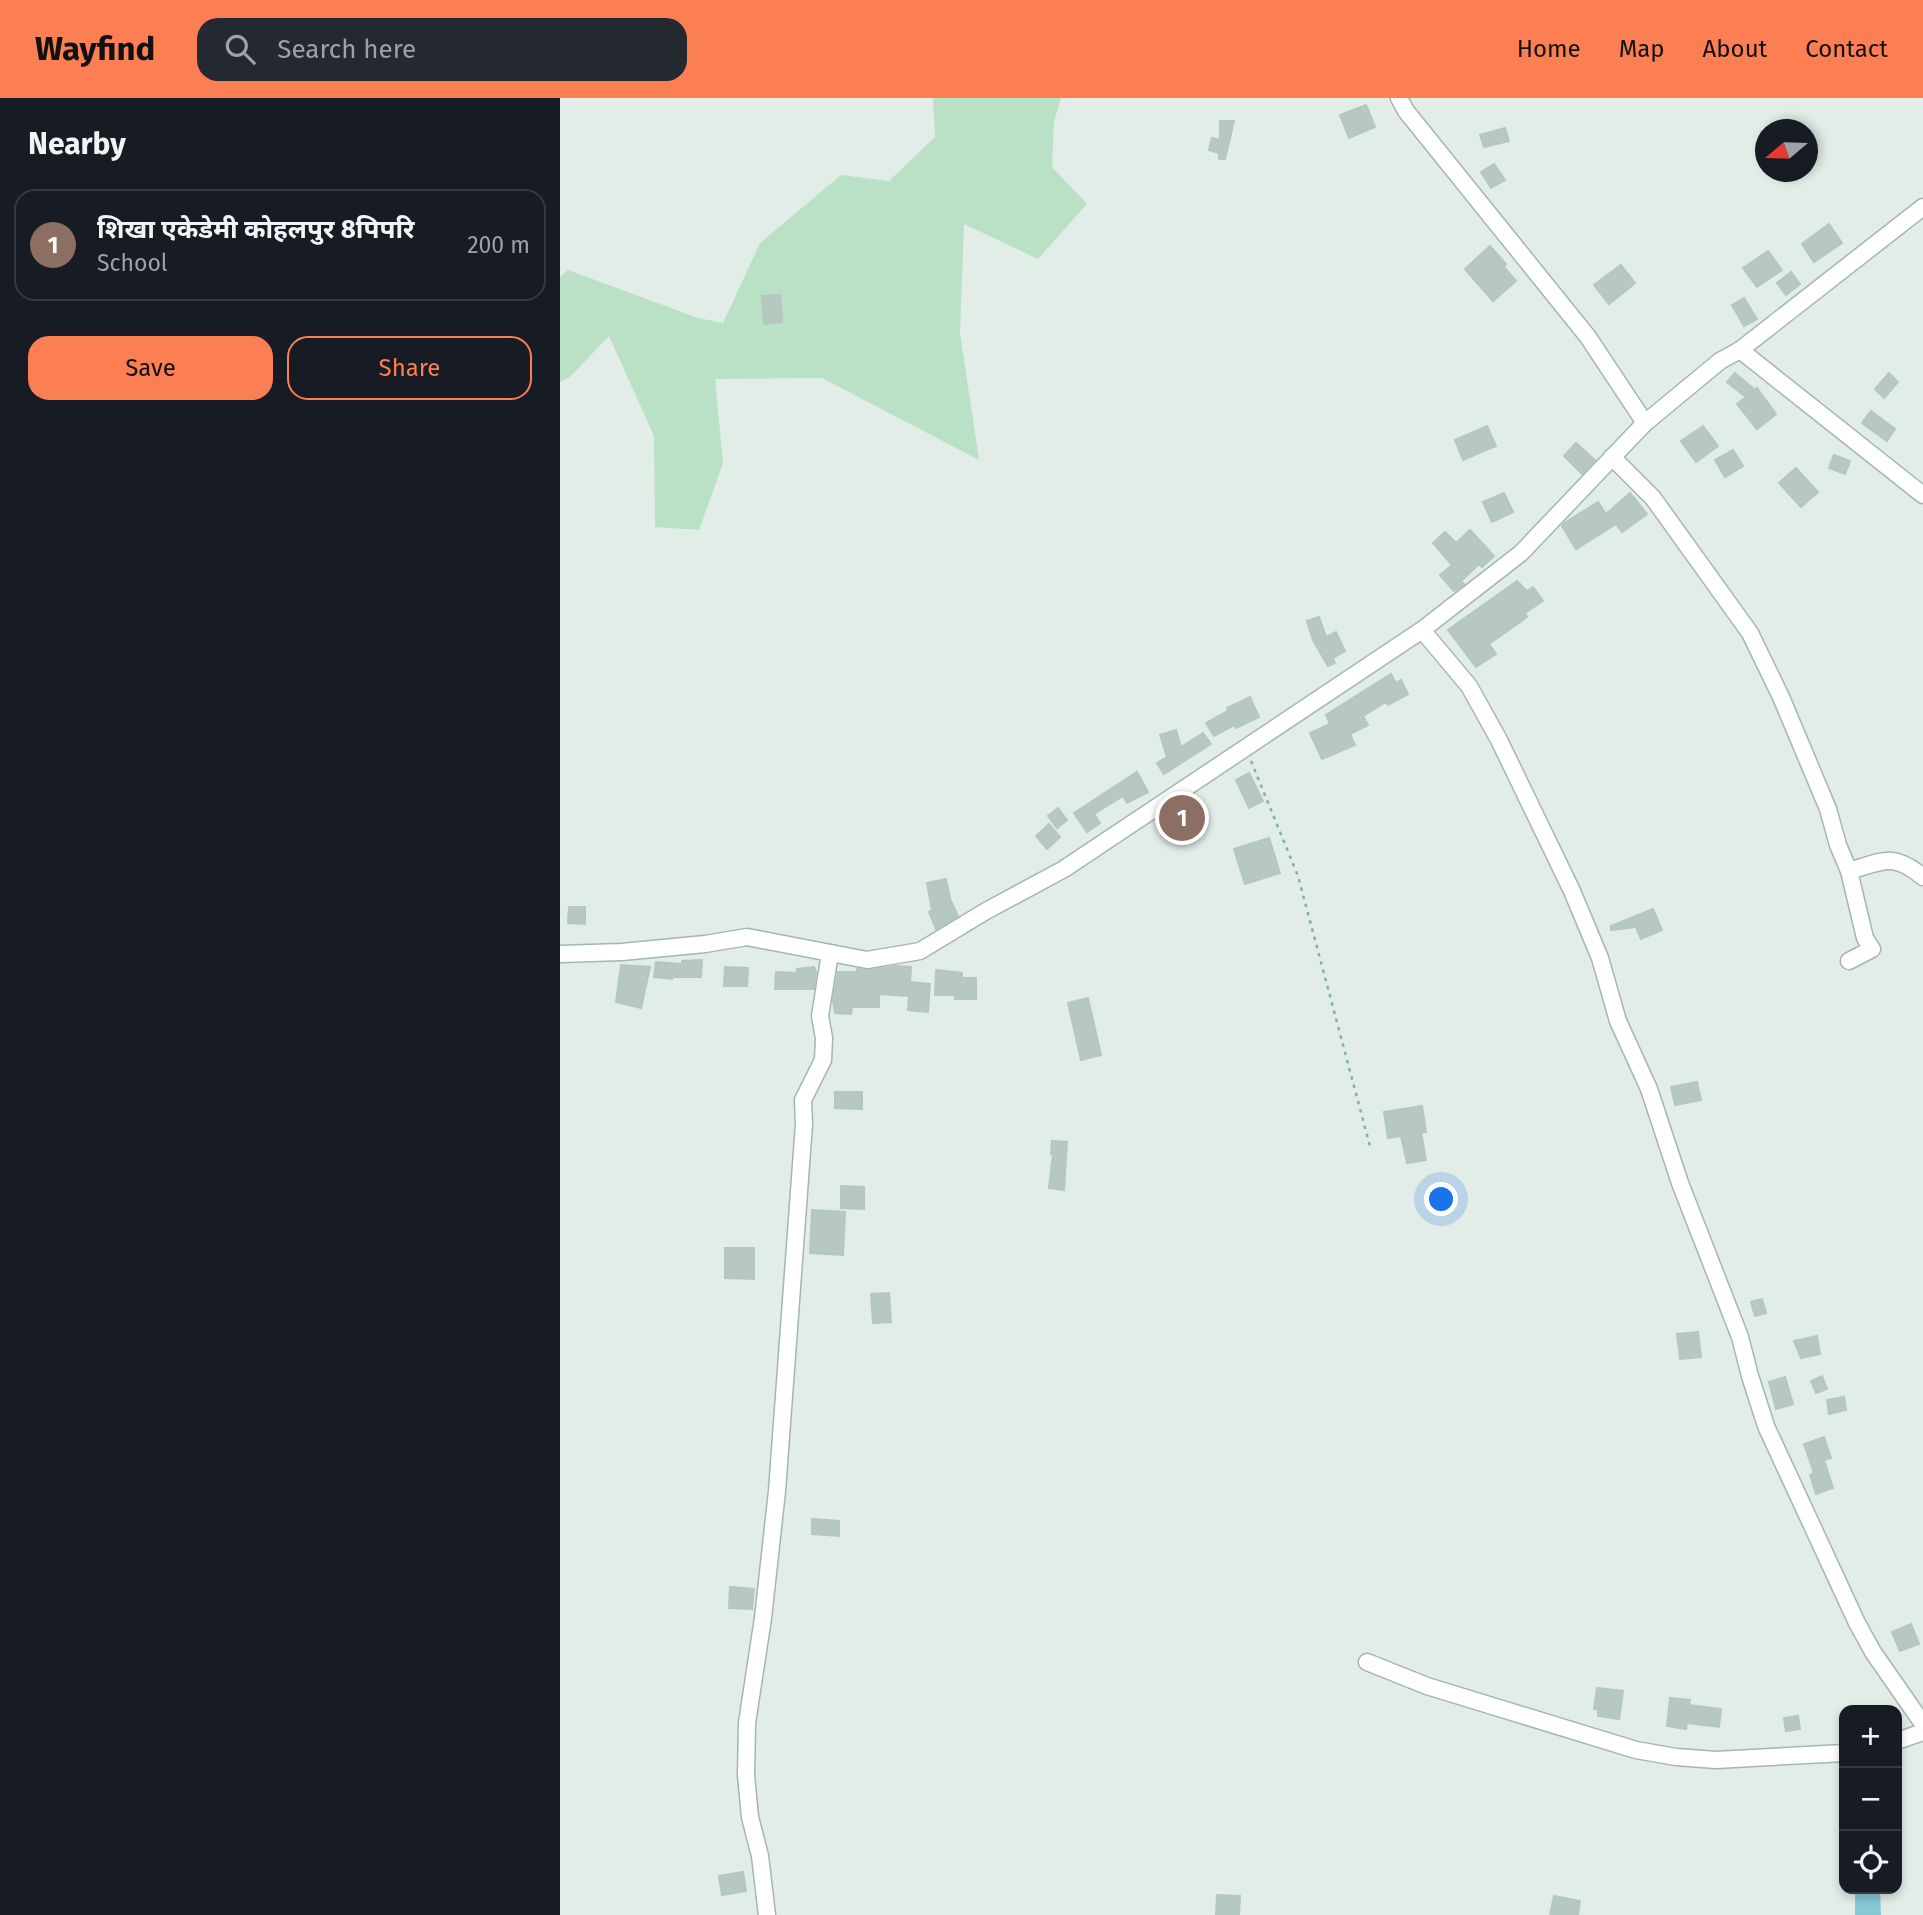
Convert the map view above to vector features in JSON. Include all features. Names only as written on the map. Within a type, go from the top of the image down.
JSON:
[{"type":"street","points":[[1399,98],[1406,111],[1588,337],[1644,423]]},
{"type":"street","points":[[560,954],[622,952],[747,937],[867,960],[920,951],[986,911],[1064,869],[1422,630],[1521,553],[1644,423],[1720,361],[1740,350],[1923,207]]},
{"type":"street","points":[[1740,350],[1923,495]]},
{"type":"street","points":[[1612,457],[1653,498],[1750,633],[1781,697],[1828,809],[1849,871],[1865,938],[1872,949],[1849,961]]},
{"type":"street","points":[[1422,630],[1469,686],[1499,740],[1572,891],[1600,958],[1618,1021],[1649,1089],[1680,1183],[1740,1337],[1766,1426],[1857,1623],[1873,1652],[1923,1724]]},
{"type":"street","points":[[1849,871],[1891,858],[1912,868],[1923,877]]},
{"type":"street","points":[[768,1915],[760,1856],[750,1817],[746,1775],[747,1723],[763,1618],[777,1491],[803,1137],[803,1100],[823,1060],[824,1038],[820,1016],[830,953]]},
{"type":"street","points":[[1367,1662],[1427,1686],[1636,1750],[1716,1760],[1839,1753]]},
{"type":"street","points":[[1902,1739],[1923,1732]]},
{"type":"path","points":[[1246,748],[1268,796],[1298,876],[1371,1150]]},
{"type":"green space","points":[[933,98],[1061,98],[1054,122],[1052,167],[1087,204],[1038,259],[964,224],[960,333],[979,460],[822,378],[715,379],[723,463],[699,530],[655,527],[654,436],[609,336],[570,377],[560,382],[560,277],[568,270],[698,318],[723,323],[760,243],[841,175],[889,181],[935,137]]},
{"type":"water","points":[[1855,1894],[1880,1894],[1881,1915],[1855,1915]]},
{"type":"building","points":[[1366,105],[1375,127],[1349,138],[1340,115]]},
{"type":"building","points":[[1220,121],[1234,121],[1225,159],[1219,159],[1219,153],[1209,150],[1212,138],[1220,140]]},
{"type":"building","points":[[1505,128],[1509,141],[1484,147],[1480,135]]},
{"type":"building","points":[[1494,164],[1505,180],[1491,188],[1481,172]]},
{"type":"building","points":[[1829,224],[1842,243],[1814,262],[1802,244]]},
{"type":"building","points":[[1490,246],[1506,264],[1504,267],[1516,281],[1493,301],[1465,269]]},
{"type":"building","points":[[1768,251],[1782,270],[1757,287],[1743,268]]},
{"type":"building","points":[[1621,265],[1635,283],[1609,304],[1594,285]]},
{"type":"building","points":[[1791,272],[1800,284],[1786,295],[1777,283]]},
{"type":"building","points":[[780,295],[782,322],[764,324],[762,296]]},
{"type":"building","points":[[1744,298],[1757,319],[1744,326],[1732,305]]},
{"type":"building","points":[[1735,373],[1755,390],[1757,388],[1776,414],[1757,429],[1737,404],[1746,397],[1727,382]]},
{"type":"building","points":[[1889,373],[1898,382],[1884,398],[1875,389]]},
{"type":"building","points":[[1871,411],[1895,429],[1887,441],[1862,423]]},
{"type":"building","points":[[1487,426],[1496,446],[1463,460],[1455,440]]},
{"type":"building","points":[[1703,426],[1718,446],[1696,462],[1681,441]]},
{"type":"building","points":[[1576,443],[1595,460],[1582,474],[1564,456]]},
{"type":"building","points":[[1733,450],[1743,466],[1725,477],[1715,460]]},
{"type":"building","points":[[1834,455],[1850,461],[1845,474],[1829,468]]},
{"type":"building","points":[[1796,468],[1818,492],[1801,507],[1779,483]]},
{"type":"building","points":[[1504,493],[1513,512],[1492,522],[1483,502]]},
{"type":"building","points":[[1630,493],[1647,514],[1622,532],[1616,524],[1576,549],[1563,524],[1598,502],[1606,514]]},
{"type":"building","points":[[1470,530],[1494,556],[1482,567],[1479,564],[1461,581],[1464,584],[1454,591],[1440,575],[1452,565],[1433,543],[1445,532],[1456,543]]},
{"type":"building","points":[[1517,581],[1527,591],[1533,587],[1543,601],[1525,613],[1527,617],[1489,644],[1496,654],[1476,667],[1448,630]]},
{"type":"building","points":[[1319,617],[1326,637],[1336,632],[1345,651],[1333,658],[1335,663],[1328,666],[1313,640],[1307,621]]},
{"type":"building","points":[[1391,674],[1396,683],[1401,680],[1408,694],[1388,705],[1386,702],[1363,716],[1368,725],[1350,734],[1355,745],[1322,759],[1310,733],[1330,724],[1326,715]]},
{"type":"building","points":[[1250,697],[1259,717],[1236,728],[1234,725],[1214,736],[1206,723],[1228,711],[1227,708]]},
{"type":"building","points":[[1176,730],[1181,747],[1203,733],[1211,744],[1164,774],[1157,763],[1167,757],[1160,735]]},
{"type":"building","points":[[1137,772],[1148,792],[1127,803],[1123,796],[1094,814],[1100,823],[1087,832],[1074,813]]},
{"type":"building","points":[[1249,773],[1263,801],[1249,808],[1236,780]]},
{"type":"building","points":[[1058,808],[1067,820],[1057,828],[1048,816]]},
{"type":"building","points":[[1049,824],[1060,837],[1047,849],[1036,836]]},
{"type":"building","points":[[1269,838],[1280,873],[1245,884],[1234,849]]},
{"type":"building","points":[[946,879],[950,899],[958,916],[936,929],[929,912],[932,910],[927,883]]},
{"type":"building","points":[[569,907],[585,907],[585,924],[568,923]]},
{"type":"building","points":[[1653,909],[1662,930],[1641,939],[1636,927],[1611,930],[1611,926]]},
{"type":"building","points":[[702,960],[701,977],[654,977],[656,962],[682,964],[682,961]]},
{"type":"building","points":[[621,965],[650,967],[641,1008],[616,1002]]},
{"type":"building","points":[[725,967],[748,968],[747,986],[724,986]]},
{"type":"building","points":[[814,967],[814,989],[775,989],[776,972],[797,973],[797,969]]},
{"type":"building","points":[[911,967],[910,982],[930,984],[928,1012],[908,1010],[909,996],[879,994],[879,1007],[852,1007],[851,1014],[835,1013],[833,1000],[838,972]]},
{"type":"building","points":[[936,970],[962,973],[962,978],[976,978],[976,999],[935,995]]},
{"type":"building","points":[[1088,998],[1101,1055],[1081,1060],[1068,1003]]},
{"type":"building","points":[[1697,1082],[1701,1100],[1675,1105],[1671,1087]]},
{"type":"building","points":[[835,1092],[862,1092],[862,1109],[835,1108]]},
{"type":"building","points":[[1422,1106],[1426,1132],[1421,1132],[1426,1160],[1407,1163],[1401,1136],[1388,1138],[1384,1112]]},
{"type":"building","points":[[1052,1141],[1067,1142],[1064,1190],[1049,1188]]},
{"type":"building","points":[[841,1186],[864,1187],[864,1209],[841,1208]]},
{"type":"building","points":[[812,1210],[845,1212],[843,1255],[810,1253]]},
{"type":"building","points":[[725,1248],[754,1248],[754,1279],[725,1278]]},
{"type":"building","points":[[889,1293],[891,1322],[873,1323],[871,1294]]},
{"type":"building","points":[[1762,1299],[1766,1313],[1755,1316],[1751,1302]]},
{"type":"building","points":[[1698,1332],[1701,1357],[1680,1359],[1677,1334]]},
{"type":"building","points":[[1817,1336],[1820,1354],[1801,1358],[1794,1341]]},
{"type":"building","points":[[1822,1376],[1827,1389],[1816,1393],[1811,1381]]},
{"type":"building","points":[[1785,1377],[1793,1404],[1776,1409],[1769,1382]]},
{"type":"building","points":[[1844,1397],[1846,1410],[1829,1414],[1827,1400]]},
{"type":"building","points":[[1824,1437],[1831,1458],[1824,1460],[1833,1488],[1816,1494],[1810,1475],[1814,1473],[1804,1444]]},
{"type":"building","points":[[812,1519],[839,1521],[839,1536],[812,1534]]},
{"type":"building","points":[[730,1587],[754,1589],[752,1609],[729,1608]]},
{"type":"building","points":[[1911,1624],[1919,1644],[1900,1651],[1892,1632]]},
{"type":"building","points":[[1597,1688],[1623,1691],[1619,1719],[1598,1716],[1598,1709],[1594,1709]]},
{"type":"building","points":[[1670,1698],[1690,1700],[1689,1705],[1721,1709],[1719,1727],[1687,1723],[1686,1729],[1667,1726]]},
{"type":"building","points":[[1798,1716],[1800,1729],[1786,1731],[1784,1718]]},
{"type":"building","points":[[743,1872],[746,1891],[722,1895],[719,1876]]},
{"type":"building","points":[[1217,1895],[1240,1896],[1239,1915],[1216,1915]]},
{"type":"building","points":[[1554,1896],[1580,1901],[1578,1915],[1550,1915]]},
{"type":"place","name":"शिखा एकेडेमी कोहलपुर 8पिपरि","points":[[1182,818]]}]
